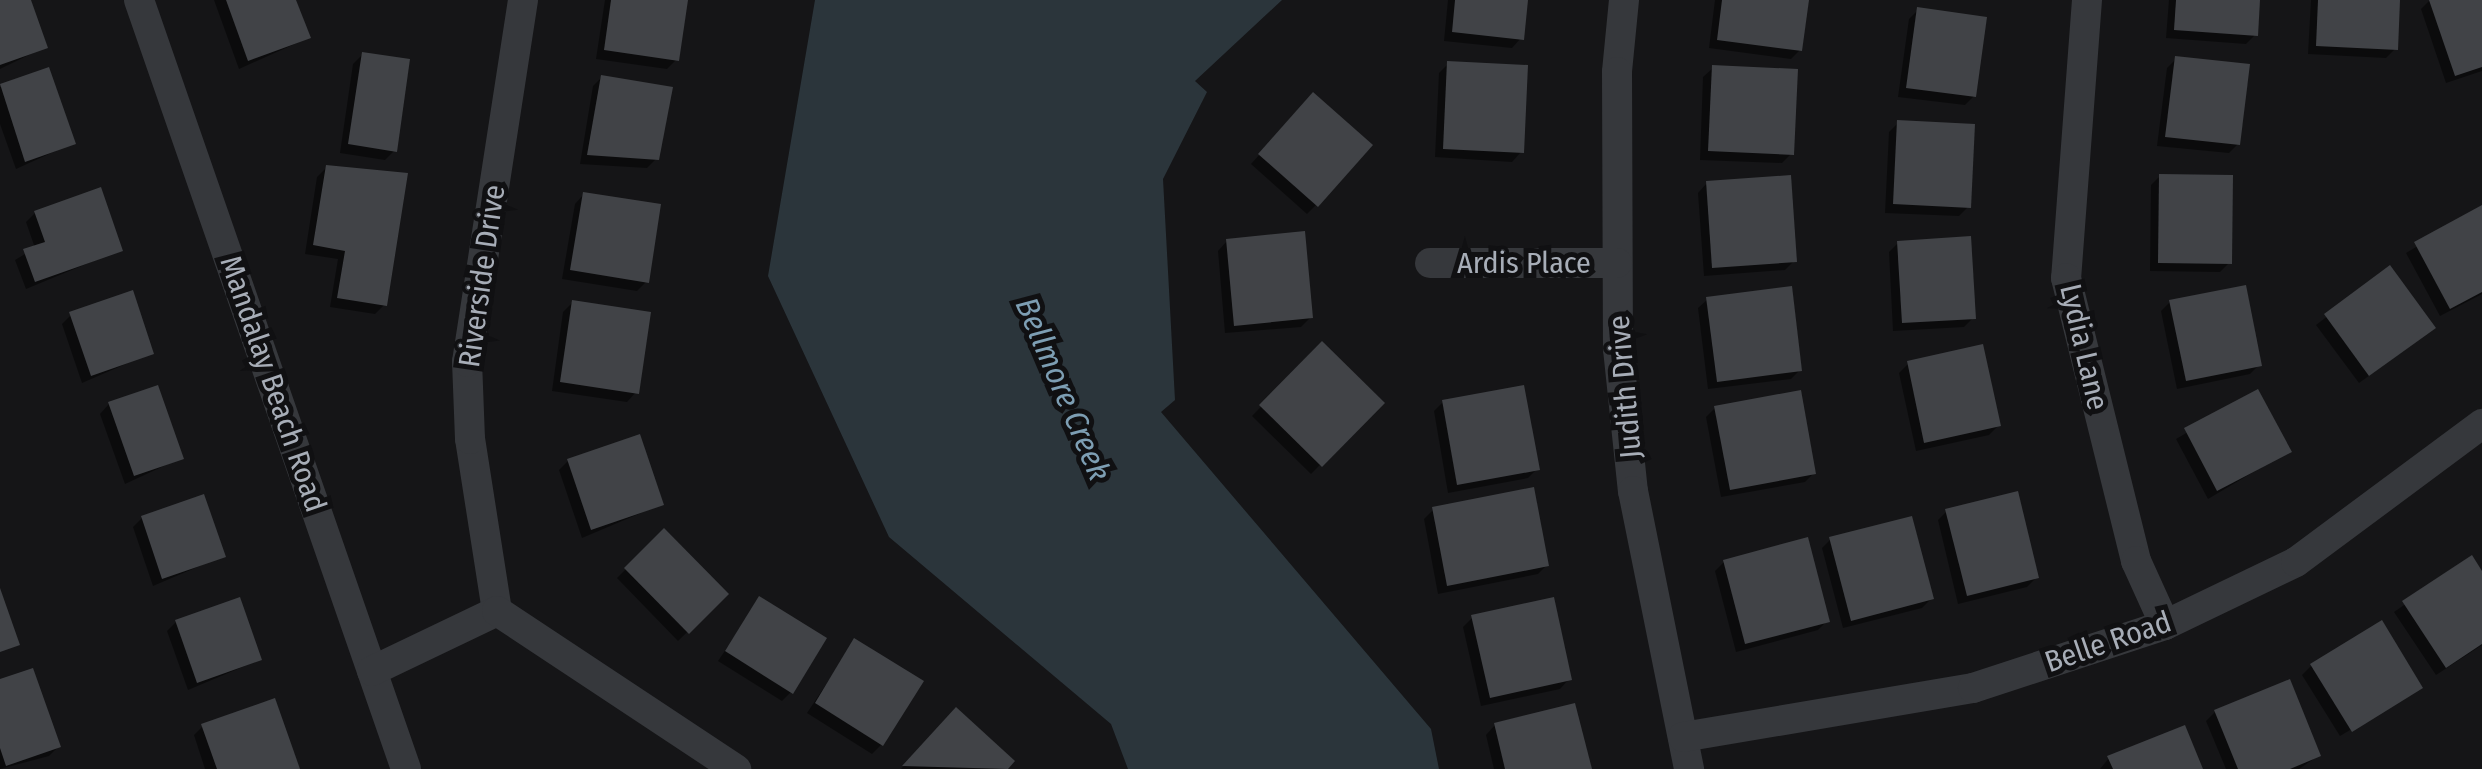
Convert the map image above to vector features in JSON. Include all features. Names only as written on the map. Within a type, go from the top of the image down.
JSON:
[{"type":"street","name":"Mandalay Beach Road","points":[[139,0],[406,769]]},
{"type":"street","name":"Riverside Drive","points":[[498,611],[470,439],[467,362],[523,0]]},
{"type":"street","name":"Judith Drive","points":[[1624,0],[1617,72],[1618,349],[1634,491],[1690,769]]},
{"type":"street","name":"Lydia Lane","points":[[2088,0],[2066,278],[2136,561],[2164,625]]},
{"type":"street","name":"Ardis Place","points":[[1430,263],[1618,263]]},
{"type":"street","name":"Belle Road","points":[[1683,737],[1973,688],[2164,625],[2296,562],[2482,424]]},
{"type":"street","points":[[372,671],[498,611],[736,769]]},
{"type":"water","name":"Bellmore Creek","points":[[815,0],[1282,0],[1195,81],[1207,92],[1163,179],[1175,400],[1161,412],[1431,729],[1439,769],[1128,769],[1111,724],[889,537],[768,276]]},
{"type":"building","points":[[0,0],[31,0],[48,48],[0,65]]},
{"type":"building","points":[[226,0],[296,0],[311,38],[248,61]]},
{"type":"building","points":[[611,0],[688,0],[679,61],[604,50]]},
{"type":"building","points":[[1455,0],[1528,0],[1524,40],[1452,32]]},
{"type":"building","points":[[1722,0],[1809,0],[1802,51],[1717,40]]},
{"type":"building","points":[[2176,0],[2260,0],[2258,36],[2174,30]]},
{"type":"building","points":[[2318,0],[2400,0],[2398,50],[2316,46]]},
{"type":"building","points":[[2429,0],[2482,0],[2482,67],[2455,76]]},
{"type":"building","points":[[1917,7],[1987,17],[1976,97],[1906,88]]},
{"type":"building","points":[[362,52],[410,59],[397,152],[348,144]]},
{"type":"building","points":[[2175,56],[2250,64],[2240,145],[2165,137]]},
{"type":"building","points":[[1447,61],[1528,65],[1524,153],[1443,149]]},
{"type":"building","points":[[1712,65],[1798,69],[1794,155],[1708,151]]},
{"type":"building","points":[[49,67],[76,144],[25,162],[0,84]]},
{"type":"building","points":[[601,75],[673,87],[659,160],[587,155]]},
{"type":"building","points":[[1313,92],[1373,145],[1318,207],[1258,154]]},
{"type":"building","points":[[1897,120],[1975,124],[1971,208],[1893,204]]},
{"type":"building","points":[[326,165],[408,173],[387,306],[337,298],[345,251],[313,245]]},
{"type":"building","points":[[2159,174],[2233,175],[2232,264],[2158,263]]},
{"type":"building","points":[[1791,175],[1797,262],[1712,268],[1706,181]]},
{"type":"building","points":[[101,187],[123,251],[35,282],[23,249],[45,242],[34,211]]},
{"type":"building","points":[[583,192],[661,204],[649,283],[570,270]]},
{"type":"building","points":[[2482,205],[2482,292],[2450,309],[2414,242]]},
{"type":"building","points":[[1305,231],[1313,318],[1234,326],[1226,239]]},
{"type":"building","points":[[1971,236],[1976,319],[1902,323],[1897,241]]},
{"type":"building","points":[[2390,265],[2436,328],[2369,376],[2324,314]]},
{"type":"building","points":[[2246,285],[2262,366],[2186,381],[2169,300]]},
{"type":"building","points":[[1792,286],[1802,371],[1717,382],[1706,297]]},
{"type":"building","points":[[133,290],[154,354],[91,376],[69,312]]},
{"type":"building","points":[[572,300],[651,312],[639,394],[560,382]]},
{"type":"building","points":[[1322,341],[1385,403],[1322,467],[1259,405]]},
{"type":"building","points":[[1983,344],[2001,426],[1924,443],[1907,361]]},
{"type":"building","points":[[158,385],[184,459],[134,476],[108,402]]},
{"type":"building","points":[[1524,385],[1540,470],[1457,485],[1442,400]]},
{"type":"building","points":[[2258,389],[2292,452],[2217,491],[2184,428]]},
{"type":"building","points":[[1801,390],[1816,474],[1730,490],[1714,406]]},
{"type":"building","points":[[640,434],[664,505],[591,530],[567,459]]},
{"type":"building","points":[[1534,487],[1549,566],[1447,586],[1432,507]]},
{"type":"building","points":[[2018,491],[2039,578],[1967,596],[1945,509]]},
{"type":"building","points":[[204,494],[226,557],[162,579],[141,516]]},
{"type":"building","points":[[1912,516],[1934,599],[1851,621],[1829,537]]},
{"type":"building","points":[[664,528],[729,594],[689,634],[624,568]]},
{"type":"building","points":[[1808,537],[1830,622],[1745,644],[1723,560]]},
{"type":"building","points":[[2472,555],[2482,571],[2482,644],[2446,668],[2402,601]]},
{"type":"building","points":[[0,588],[20,645],[0,652]]},
{"type":"building","points":[[759,596],[827,638],[793,694],[725,651]]},
{"type":"building","points":[[240,597],[262,660],[197,683],[175,620]]},
{"type":"building","points":[[1554,597],[1572,680],[1490,698],[1471,615]]},
{"type":"building","points":[[2382,620],[2423,688],[2352,732],[2310,664]]},
{"type":"building","points":[[854,638],[924,681],[883,746],[815,703]]},
{"type":"building","points":[[33,668],[61,747],[6,766],[0,748],[0,679]]},
{"type":"building","points":[[2290,679],[2321,756],[2290,769],[2238,769],[2214,710]]},
{"type":"building","points":[[275,698],[300,769],[217,769],[201,724]]},
{"type":"building","points":[[1575,703],[1592,769],[1505,769],[1494,723]]},
{"type":"building","points":[[956,707],[1015,761],[1008,769],[902,766]]},
{"type":"building","points":[[2185,725],[2203,769],[2113,769],[2107,756]]}]
